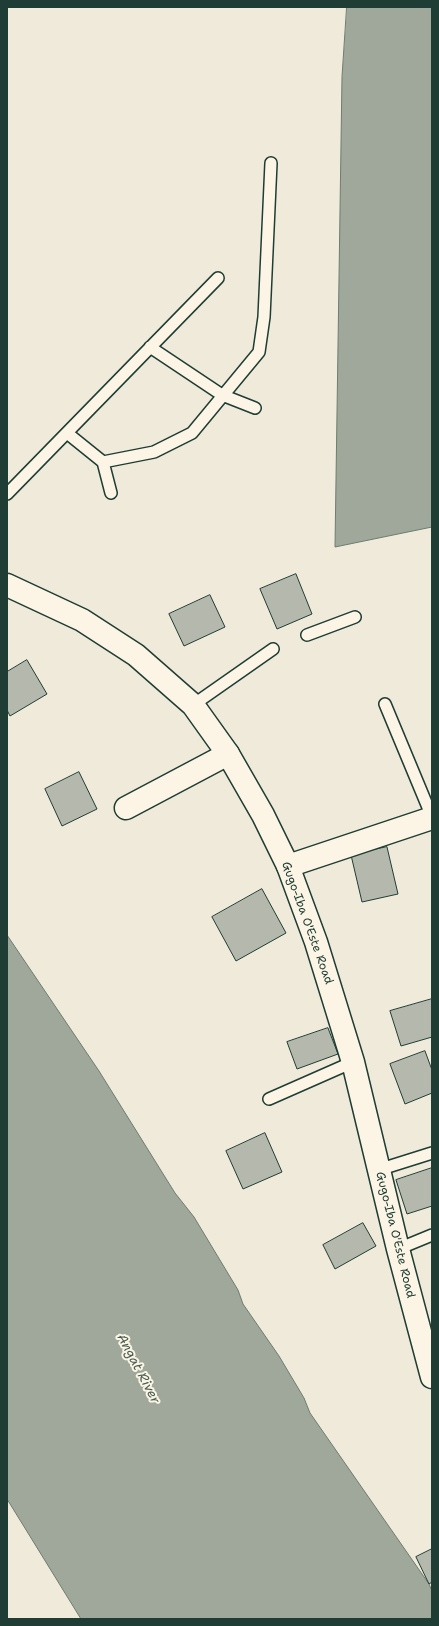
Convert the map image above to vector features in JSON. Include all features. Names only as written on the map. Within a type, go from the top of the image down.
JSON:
[{"type":"main road","name":"Gugo-Iba O'Este Road","points":[[7,585],[82,620],[130,651],[193,705],[228,754],[263,815],[288,866],[316,942],[353,1062],[378,1170],[432,1377]]},
{"type":"main road","points":[[126,808],[228,754]]},
{"type":"main road","points":[[288,866],[432,818]]},
{"type":"lane","points":[[103,462],[154,452],[192,433],[259,352],[264,317],[271,163]]},
{"type":"lane","points":[[7,494],[218,278]]},
{"type":"lane","points":[[150,347],[222,395],[255,408]]},
{"type":"lane","points":[[67,433],[103,462],[111,493]]},
{"type":"lane","points":[[307,635],[355,617]]},
{"type":"lane","points":[[193,705],[273,648]]},
{"type":"lane","points":[[385,704],[432,818]]},
{"type":"lane","points":[[269,1099],[353,1062]]},
{"type":"lane","points":[[378,1170],[432,1153]]},
{"type":"lane","points":[[398,1249],[432,1235]]},
{"type":"water","points":[[347,7],[432,7],[432,527],[335,547],[342,77]]},
{"type":"water","name":"Angat River","points":[[7,935],[99,1071],[175,1193],[194,1217],[238,1290],[243,1304],[279,1356],[304,1398],[310,1413],[429,1584],[432,1591],[432,1619],[81,1619],[7,1499]]},
{"type":"building","points":[[296,574],[312,614],[277,629],[260,589]]},
{"type":"building","points":[[210,595],[225,627],[184,646],[169,614]]},
{"type":"building","points":[[27,660],[47,694],[10,716],[7,710],[7,672]]},
{"type":"building","points":[[79,772],[97,809],[62,826],[45,789]]},
{"type":"building","points":[[387,847],[398,894],[362,902],[351,855]]},
{"type":"building","points":[[262,889],[286,933],[236,961],[212,917]]},
{"type":"building","points":[[432,999],[432,1037],[401,1046],[390,1011]]},
{"type":"building","points":[[328,1028],[338,1054],[297,1069],[287,1042]]},
{"type":"building","points":[[425,1051],[432,1070],[432,1093],[405,1104],[390,1064]]},
{"type":"building","points":[[265,1133],[282,1172],[243,1189],[226,1151]]},
{"type":"building","points":[[432,1168],[432,1206],[407,1214],[396,1180]]},
{"type":"building","points":[[363,1223],[376,1246],[335,1269],[323,1245]]},
{"type":"building","points":[[432,1549],[432,1582],[429,1584],[416,1557]]}]
